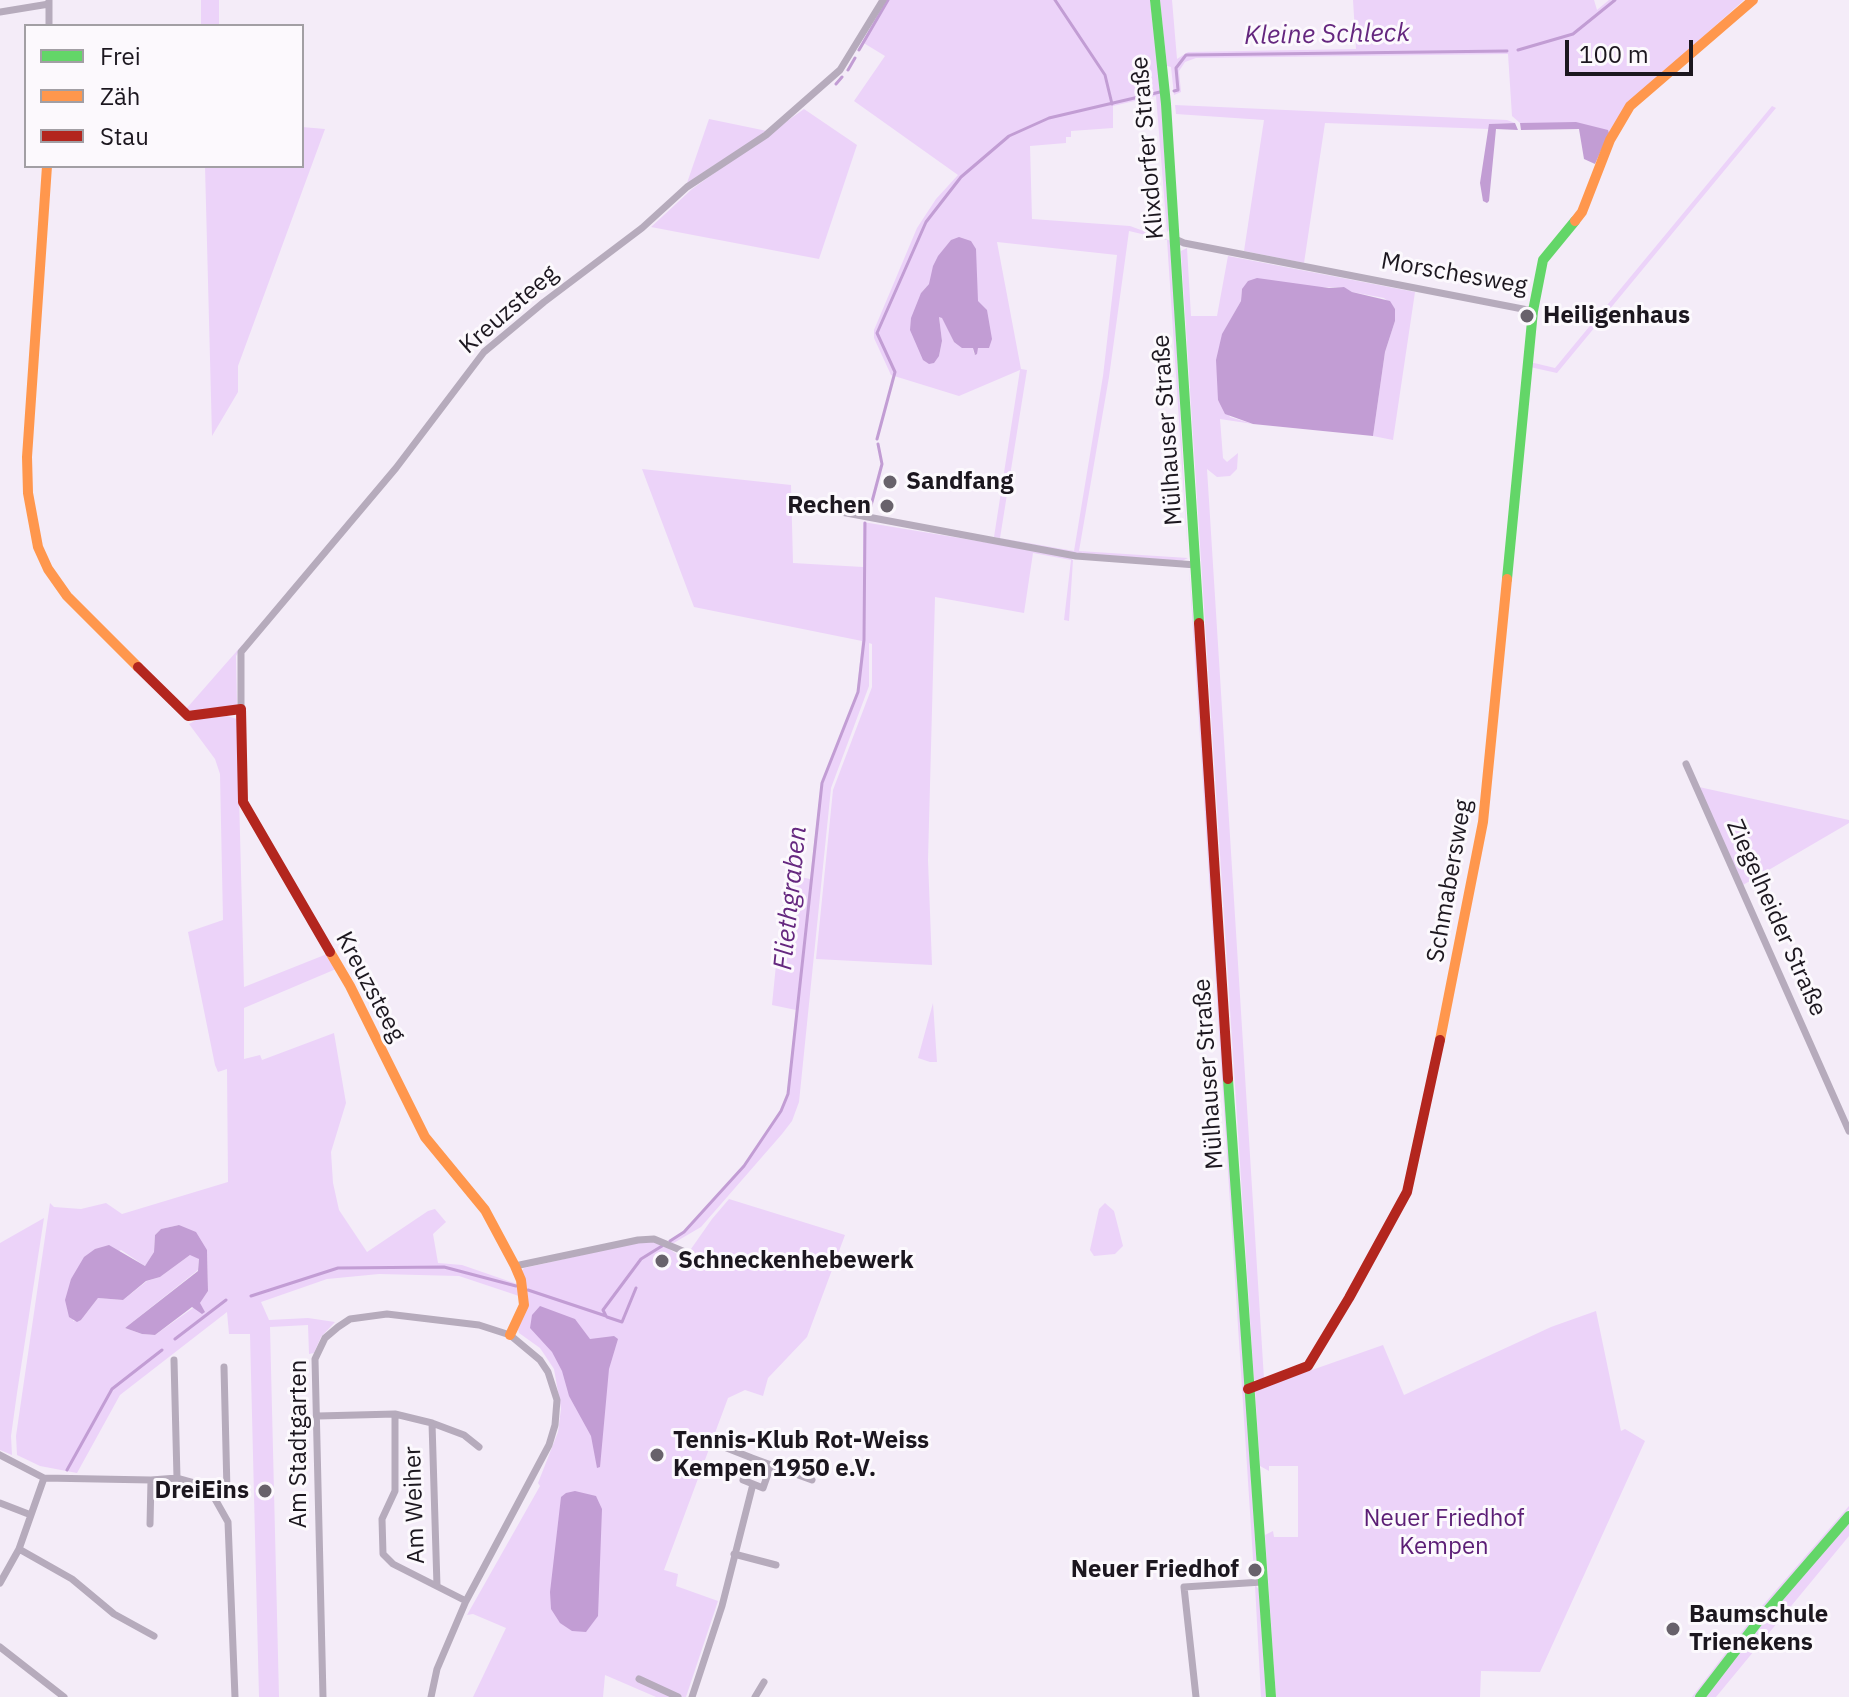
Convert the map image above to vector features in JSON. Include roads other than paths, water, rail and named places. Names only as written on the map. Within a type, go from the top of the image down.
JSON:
[{"type":"street","name":"Kreuzsteeg","points":[[510,1335],[524,1305],[521,1280],[515,1266],[485,1210],[425,1137],[350,986],[243,802],[241,652],[396,468],[484,352],[642,228],[687,187],[766,135],[840,70],[883,0]]},
{"type":"street","name":"Klixdorfer Straße","points":[[1155,0],[1166,104],[1179,294]]},
{"type":"street","name":"Morschesweg","points":[[1175,239],[1533,311],[1543,260],[1582,212],[1610,140],[1630,106],[1753,0]]},
{"type":"street","points":[[0,12],[49,2],[49,24]]},
{"type":"street","points":[[47,168],[27,457],[28,493],[38,547],[48,569],[67,596],[188,716],[241,709]]},
{"type":"street","name":"Mülhauser Straße","points":[[1179,294],[1248,1389],[1271,1697]]},
{"type":"street","name":"Schmabersweg","points":[[1248,1389],[1308,1366],[1407,1192],[1468,907],[1483,822],[1533,311]]},
{"type":"street","name":"Mülhauser Straße","points":[[825,509],[1076,556],[1196,565]]},
{"type":"street","name":"Ziegelheider Straße","points":[[1686,764],[1849,1131]]},
{"type":"street","points":[[515,1266],[638,1240],[654,1239],[685,1252]]},
{"type":"street","name":"Am Stadtgarten","points":[[323,1697],[315,1359],[325,1338],[350,1319],[387,1314],[479,1325],[510,1335]]},
{"type":"street","points":[[431,1697],[437,1669],[466,1601],[542,1462],[555,1425],[557,1400],[548,1372],[530,1349],[510,1335]]},
{"type":"street","points":[[174,1360],[177,1478]]},
{"type":"street","points":[[215,1499],[227,1491],[224,1367]]},
{"type":"street","name":"Am Weiher","points":[[318,1416],[395,1414],[464,1435],[479,1447]]},
{"type":"street","name":"Am Weiher","points":[[395,1414],[395,1491],[382,1519],[383,1554],[393,1564],[437,1586],[432,1423]]},
{"type":"street","points":[[714,1443],[812,1480]]},
{"type":"street","points":[[0,1455],[44,1478],[177,1478],[195,1483],[215,1499],[228,1522],[235,1695]]},
{"type":"street","points":[[752,1458],[743,1480],[763,1488],[771,1465]]},
{"type":"street","points":[[0,1583],[19,1549],[44,1478]]},
{"type":"street","points":[[150,1524],[151,1480]]},
{"type":"street","points":[[692,1697],[722,1606],[753,1484]]},
{"type":"street","points":[[0,1503],[31,1515]]},
{"type":"street","points":[[1700,1697],[1760,1619],[1849,1516]]},
{"type":"street","points":[[19,1549],[72,1579],[114,1614],[154,1636]]},
{"type":"street","points":[[734,1554],[776,1565]]},
{"type":"street","points":[[1196,1697],[1184,1587],[1262,1582]]},
{"type":"street","points":[[437,1586],[466,1601]]},
{"type":"street","points":[[0,1647],[64,1697]]},
{"type":"street","points":[[639,1679],[661,1694],[678,1697]]},
{"type":"street","points":[[755,1697],[764,1682]]},
{"type":"waterway","points":[[859,50],[888,0]]},
{"type":"waterway","points":[[1055,0],[1105,75],[1112,104]]},
{"type":"waterway","name":"Kleine Schleck","points":[[1518,50],[1573,34],[1615,0]]},
{"type":"waterway","name":"Kleine Schleck","points":[[1174,91],[1178,90],[1176,68],[1186,55],[1507,51]]},
{"type":"waterway","points":[[848,70],[855,58]]},
{"type":"waterway","points":[[836,84],[842,77]]},
{"type":"waterway","name":"Fliethgraben","points":[[877,439],[895,372],[877,333],[926,222],[961,177],[1009,136],[1049,118],[1160,92]]},
{"type":"waterway","name":"Fliethgraben","points":[[869,513],[882,464],[878,444]]},
{"type":"waterway","name":"Fliethgraben","points":[[670,1241],[684,1232],[744,1166],[781,1111],[788,1094],[822,783],[858,692],[864,640],[865,523]]},
{"type":"waterway","name":"Fliethgraben","points":[[528,1290],[606,1316],[603,1310],[641,1259],[662,1246]]},
{"type":"waterway","name":"Fliethgraben","points":[[251,1296],[338,1268],[444,1267],[516,1286]]},
{"type":"waterway","points":[[607,1317],[622,1322],[636,1288]]},
{"type":"waterway","name":"Fliethgraben","points":[[175,1339],[226,1300]]},
{"type":"waterway","name":"Fliethgraben","points":[[67,1470],[112,1389],[162,1350]]},
{"type":"place","name":"Heiligenhaus","points":[[1527,316]]},
{"type":"place","name":"Sandfang","points":[[890,482]]},
{"type":"place","name":"Rechen","points":[[887,506]]},
{"type":"place","name":"Schneckenhebewerk","points":[[662,1261]]},
{"type":"place","name":"Tennis-Klub Rot-Weiss Kempen 1950 e.V.","points":[[657,1455]]},
{"type":"place","name":"DreiEins","points":[[265,1491]]},
{"type":"place","name":"Neuer Friedhof","points":[[1255,1570]]},
{"type":"place","name":"Baumschule Trienekens","points":[[1673,1629]]},
{"type":"park label","name":"Neuer Friedhof Kempen","points":[[1444,1533]]}]
